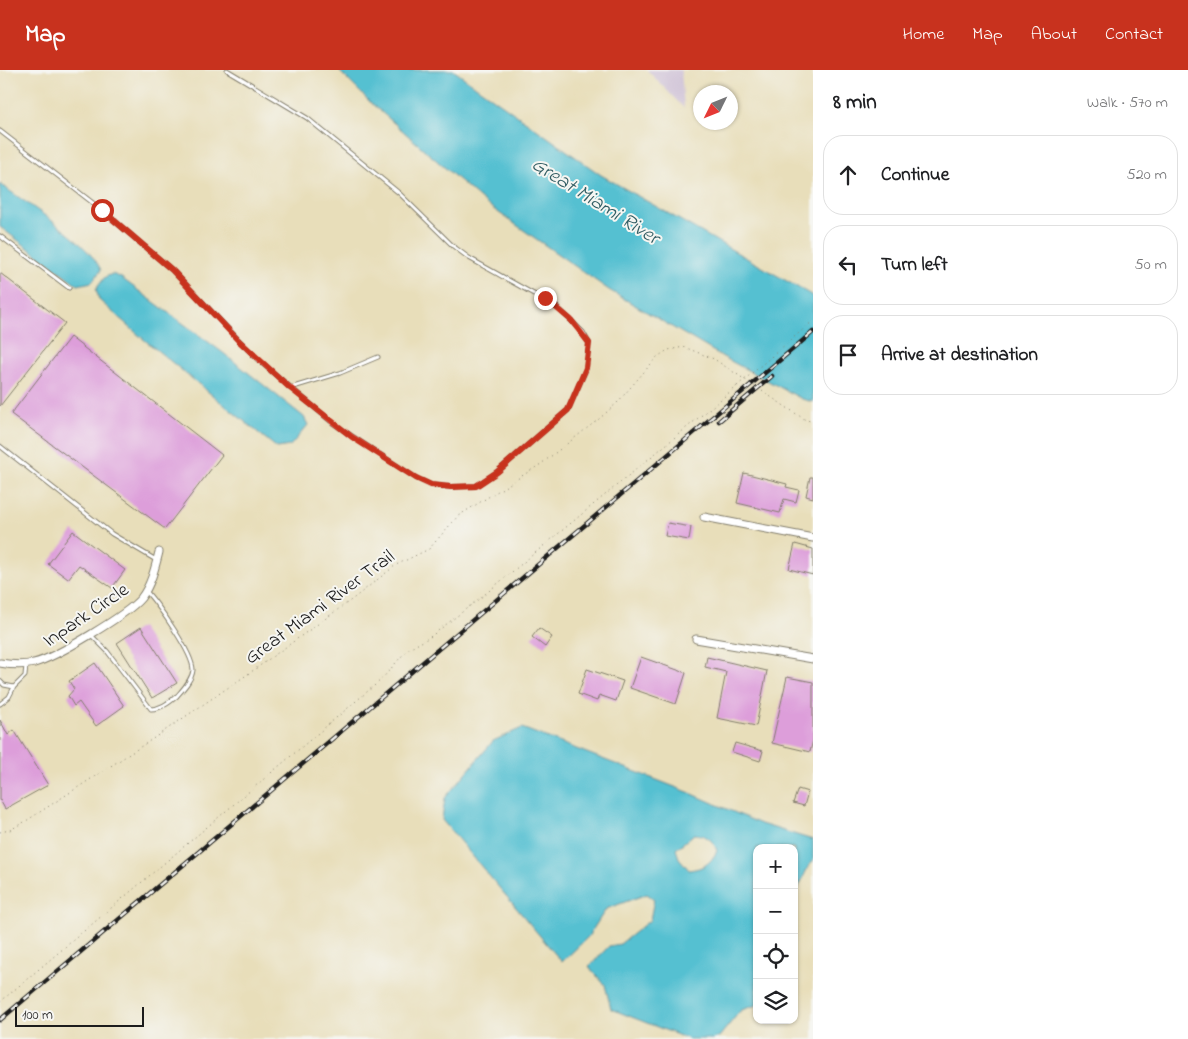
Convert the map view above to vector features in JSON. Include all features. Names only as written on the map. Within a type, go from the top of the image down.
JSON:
[{"type":"street","points":[[704,517],[813,538]]},
{"type":"street","name":"Inpark Circle","points":[[0,663],[26,665],[57,655],[135,605],[146,590],[159,552]]},
{"type":"street","points":[[696,639],[813,659]]},
{"type":"lane","points":[[0,131],[102,210],[172,270],[238,340],[290,388],[352,437],[416,478],[431,485],[451,487],[476,486],[497,472],[568,410],[586,368],[589,343],[583,332],[557,307],[469,258],[453,246],[399,193],[307,118],[227,70]]},
{"type":"lane","points":[[0,236],[69,288]]},
{"type":"lane","points":[[290,388],[340,373],[378,357]]},
{"type":"lane","points":[[0,446],[112,534],[157,561]]},
{"type":"lane","points":[[90,634],[107,650],[150,709],[158,709],[172,701],[186,687],[193,672],[192,660],[159,606],[146,590]]},
{"type":"lane","points":[[0,704],[25,676],[26,665]]},
{"type":"lane","points":[[0,681],[14,687]]},
{"type":"path","points":[[0,1002],[381,680],[407,650],[430,637],[484,595],[813,321]]},
{"type":"path","name":"Great Miami River Trail","points":[[0,832],[10,830],[26,821],[151,740],[294,642],[396,565],[429,549],[458,516],[540,464],[599,419],[617,404],[656,357],[668,350],[684,348],[714,360],[804,419],[813,422]]},
{"type":"shaded area","points":[[647,70],[681,70],[684,108]]},
{"type":"water","name":"Great Miami River","points":[[338,70],[453,70],[601,175],[813,296],[813,402],[802,399],[723,357],[609,290],[485,203],[370,102]]},
{"type":"water","points":[[0,184],[56,224],[84,247],[101,270],[92,282],[78,285],[0,227]]},
{"type":"water","points":[[112,274],[120,277],[222,352],[304,417],[308,425],[290,446],[277,448],[141,337],[99,300],[96,289],[105,277]]},
{"type":"water","points":[[522,728],[688,792],[761,824],[813,840],[813,861],[808,867],[798,888],[798,844],[753,844],[753,1006],[741,1010],[719,1037],[713,1039],[688,1039],[611,1009],[605,985],[589,967],[609,946],[620,944],[650,920],[654,899],[647,894],[606,909],[588,937],[562,962],[442,820],[445,798],[493,741]],"holes":[[[694,834],[711,841],[717,851],[706,865],[689,870],[679,858],[676,849]]]},
{"type":"building","points":[[0,273],[65,323],[0,406]]},
{"type":"building","points":[[70,337],[222,455],[165,529],[11,414]]},
{"type":"building","points":[[744,473],[787,484],[786,487],[799,490],[796,502],[784,499],[780,513],[737,503]]},
{"type":"building","points":[[810,477],[813,477],[813,498],[806,496]]},
{"type":"building","points":[[668,523],[691,527],[689,540],[665,536]]},
{"type":"building","points":[[73,531],[125,570],[112,588],[79,565],[68,579],[48,564]]},
{"type":"building","points":[[795,544],[813,549],[813,575],[789,569]]},
{"type":"building","points":[[141,627],[177,683],[152,698],[117,643]]},
{"type":"building","points":[[539,628],[552,637],[545,647],[532,637]]},
{"type":"building","points":[[641,657],[686,673],[676,704],[630,688]]},
{"type":"building","points":[[707,657],[767,671],[756,726],[717,718],[726,672],[705,667]]},
{"type":"building","points":[[95,663],[124,706],[96,726],[79,702],[74,706],[68,696],[74,689],[69,681]]},
{"type":"building","points":[[587,669],[623,681],[616,701],[599,695],[597,701],[578,694]]},
{"type":"building","points":[[787,677],[813,682],[813,740],[810,752],[772,743]]},
{"type":"building","points":[[0,720],[8,735],[14,730],[48,785],[5,809],[0,800]]},
{"type":"building","points":[[735,743],[763,751],[760,761],[732,752]]},
{"type":"building","points":[[798,789],[808,792],[804,806],[793,803]]},
{"type":"railway","points":[[0,1020],[813,332]]},
{"type":"railway","points":[[719,421],[772,376]]},
{"type":"route","points":[[102,210],[172,270],[238,340],[290,388],[352,437],[416,478],[431,485],[451,487],[476,486],[497,472],[568,410],[586,368],[589,343],[583,332],[545,298]]}]
